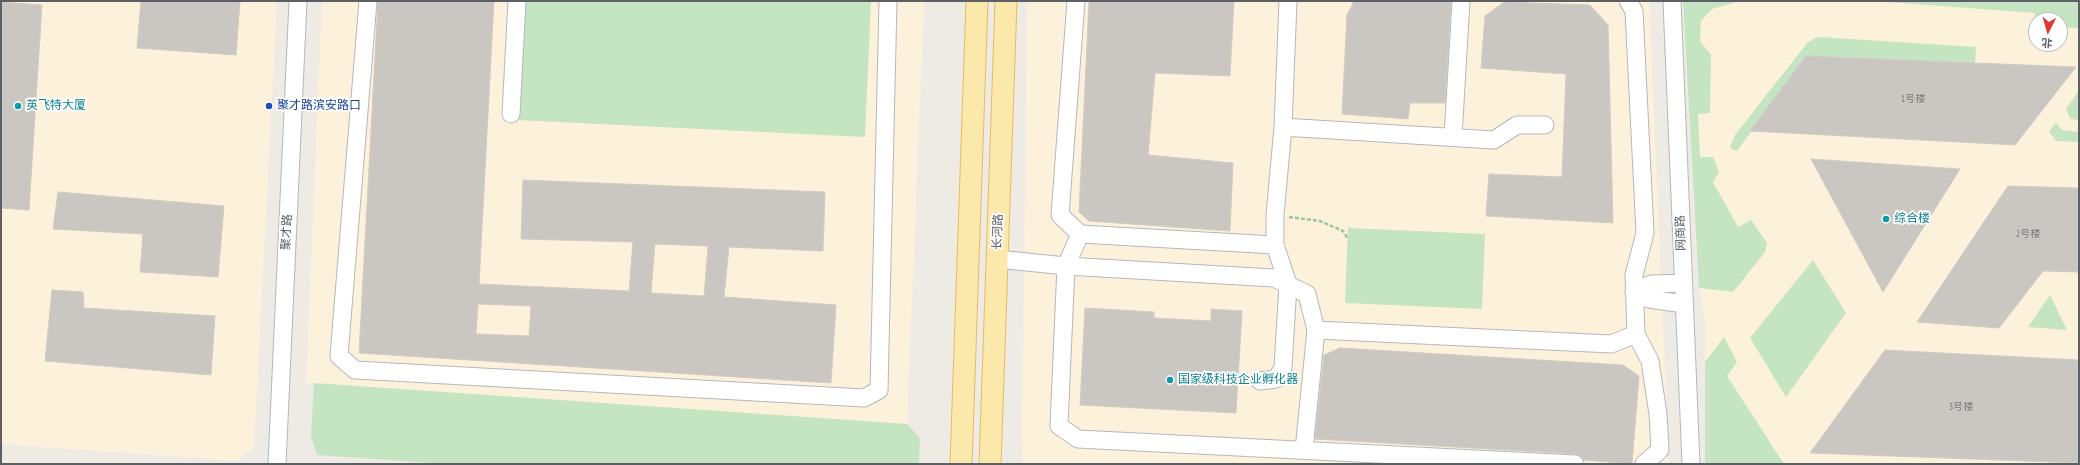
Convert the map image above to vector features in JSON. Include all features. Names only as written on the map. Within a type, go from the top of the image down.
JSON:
[{"type":"main road","points":[[961,464],[977,1]]},
{"type":"main road","name":"长河路","points":[[990,464],[1006,1]]},
{"type":"street","name":"聚才路","points":[[277,464],[298,1]]},
{"type":"street","points":[[368,1],[339,356],[354,370],[864,398],[879,390],[888,1]]},
{"type":"street","points":[[511,114],[517,1]]},
{"type":"street","points":[[1076,1],[1060,215],[1080,234],[1275,245]]},
{"type":"street","points":[[1260,381],[1276,379],[1283,368],[1288,284],[1275,245],[1275,215],[1283,127],[1288,1]]},
{"type":"street","points":[[1453,137],[1461,1]]},
{"type":"street","points":[[1628,1],[1634,11],[1645,233],[1634,274],[1636,334],[1650,361],[1658,414],[1660,450],[1644,464]]},
{"type":"street","name":"网商路","points":[[1672,1],[1691,464]]},
{"type":"street","points":[[1283,127],[1494,140],[1517,125],[1545,125]]},
{"type":"street","points":[[1080,234],[1066,266],[1059,426],[1078,439],[1575,464]]},
{"type":"street","points":[[997,259],[1066,266],[1274,278],[1307,294],[1316,330],[1304,450]]},
{"type":"street","points":[[1634,292],[1651,284],[1683,283]]},
{"type":"street","points":[[1634,292],[1649,299],[1684,304]]},
{"type":"street","points":[[1316,330],[1611,344],[1636,334]]},
{"type":"path","points":[[1275,215],[1320,221],[1343,231],[1348,239]]},
{"type":"shaded area","points":[[1,1],[277,1],[254,447],[237,461],[1,444]]},
{"type":"shaded area","points":[[322,1],[924,1],[907,424],[306,383]]},
{"type":"shaded area","points":[[1027,1],[1649,1],[1669,464],[1022,464]]},
{"type":"shaded area","points":[[1683,1],[2079,2],[2079,464],[1705,464],[1705,320],[1699,288]]},
{"type":"green space","points":[[523,1],[871,1],[865,137],[517,120]]},
{"type":"green space","points":[[1683,1],[1740,1],[1712,9],[1701,21],[1700,41],[1711,55],[1710,113],[1698,114],[1700,157],[1713,157],[1719,172],[1713,182],[1738,227],[1751,220],[1767,243],[1765,252],[1733,292],[1699,288]]},
{"type":"green space","points":[[1875,1],[2079,2],[2079,28],[2068,27],[2068,12],[2028,12]]},
{"type":"green space","points":[[1818,37],[1976,47],[1975,63],[1806,56],[1737,151],[1730,148],[1735,135],[1808,42]]},
{"type":"green space","points":[[2079,90],[2079,120],[2070,119],[2066,109]]},
{"type":"green space","points":[[2056,123],[2062,130],[2079,132],[2079,142],[2056,141],[2049,131]]},
{"type":"green space","points":[[1348,228],[1485,234],[1482,309],[1345,303]]},
{"type":"green space","points":[[1813,260],[1846,313],[1786,397],[1750,338]]},
{"type":"green space","points":[[2050,295],[2067,330],[2028,327]]},
{"type":"green space","points":[[1724,337],[1737,362],[1727,376],[1784,464],[1705,464],[1705,362]]},
{"type":"green space","points":[[314,383],[907,424],[920,438],[919,464],[446,464],[317,455],[311,436]]},
{"type":"building","points":[[141,1],[240,1],[236,55],[137,48]]},
{"type":"building","points":[[378,1],[494,1],[479,284],[629,291],[633,242],[521,239],[523,180],[825,192],[823,251],[729,247],[724,297],[836,305],[831,383],[359,353]],"holes":[[[655,244],[708,246],[704,296],[651,293]],[[478,304],[531,306],[529,336],[476,334]]]},
{"type":"building","points":[[1089,1],[1234,1],[1230,76],[1155,73],[1148,155],[1233,163],[1230,231],[1089,221],[1079,212]]},
{"type":"building","points":[[1354,1],[1451,1],[1445,103],[1410,103],[1408,119],[1342,114],[1347,15]]},
{"type":"building","name":"英飞特大厦","points":[[1,2],[42,5],[29,210],[1,208]]},
{"type":"building","points":[[1504,2],[1590,5],[1608,25],[1613,223],[1486,216],[1489,174],[1562,177],[1566,74],[1481,68],[1485,16]]},
{"type":"building","points":[[1806,56],[2076,67],[2015,145],[1750,131]]},
{"type":"building","name":"综合楼","points":[[1811,159],[1960,169],[1883,292]]},
{"type":"building","points":[[2008,186],[2079,188],[2079,272],[2043,271],[1999,328],[1917,322]]},
{"type":"building","points":[[58,192],[224,206],[218,277],[140,272],[143,234],[53,229]]},
{"type":"building","points":[[52,290],[83,292],[84,308],[215,316],[211,375],[45,361]]},
{"type":"building","points":[[1085,308],[1154,312],[1154,318],[1211,321],[1211,309],[1242,311],[1236,413],[1080,405]]},
{"type":"building","points":[[1340,348],[1623,365],[1639,376],[1632,464],[1584,460],[1576,454],[1315,439],[1324,355]]},
{"type":"building","points":[[1885,350],[2079,360],[2079,463],[1810,453]]},
{"type":"place","name":"英飞特大厦","points":[[18,106]]},
{"type":"place","name":"聚才路滨安路口","points":[[269,106]]},
{"type":"place","name":"综合楼","points":[[1886,219]]},
{"type":"place","name":"国家级科技企业孵化器","points":[[1170,380]]}]
